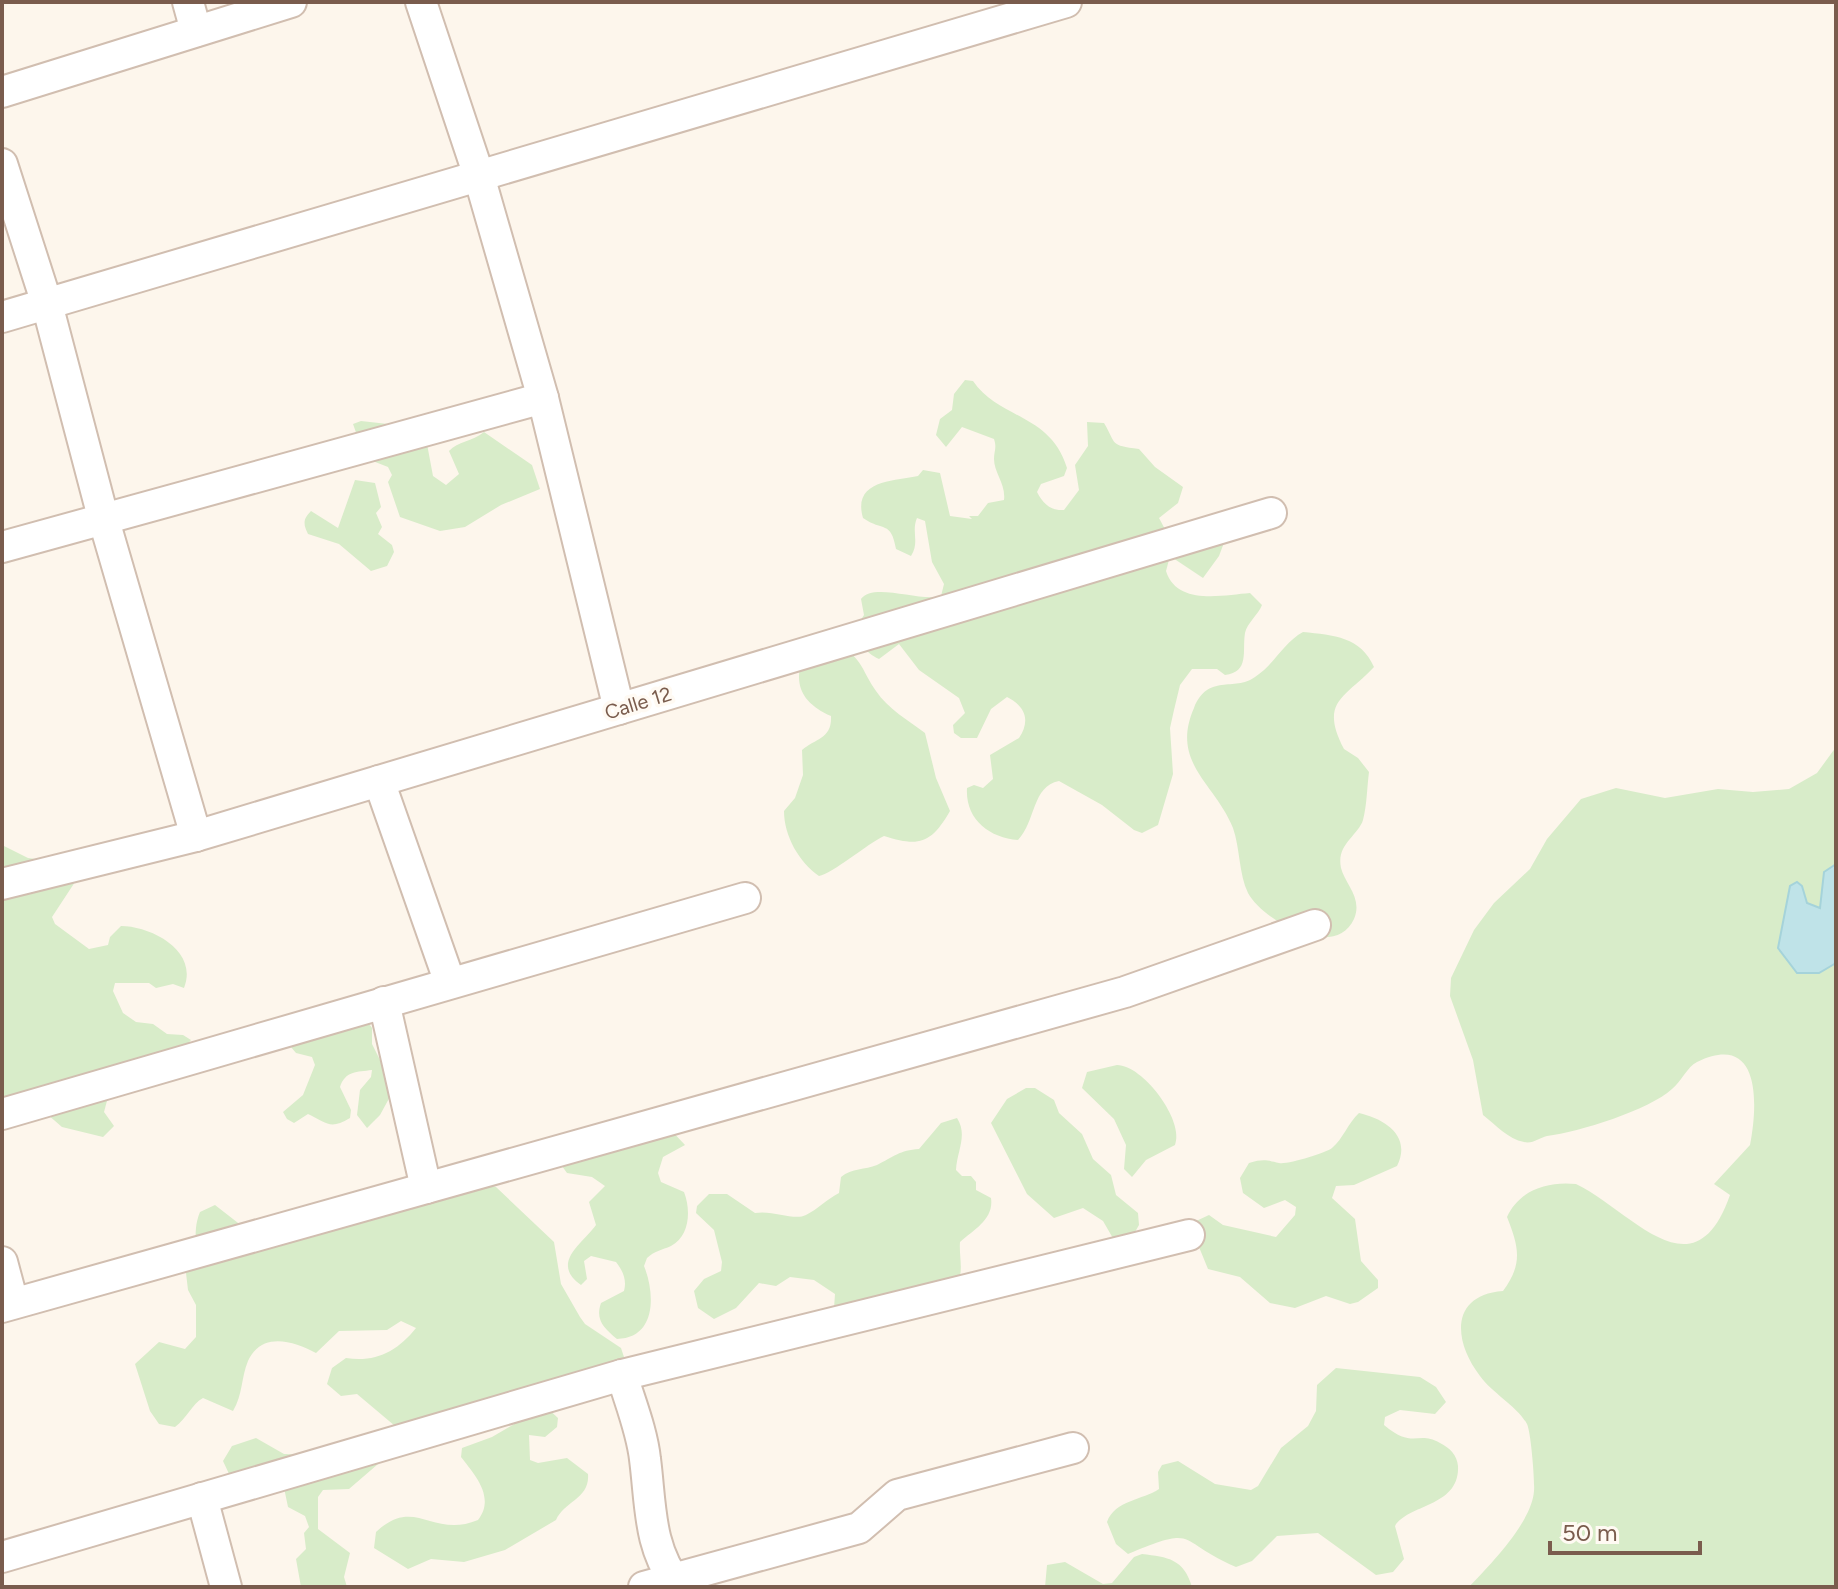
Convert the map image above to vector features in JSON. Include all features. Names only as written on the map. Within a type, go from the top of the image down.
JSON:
[{"type":"street","points":[[188,2],[196,31]]},
{"type":"street","points":[[2,92],[291,2]]},
{"type":"street","points":[[421,2],[479,176],[543,398],[619,709]]},
{"type":"street","points":[[2,317],[1051,4]]},
{"type":"street","points":[[2,164],[47,304],[103,517],[196,836]]},
{"type":"street","points":[[2,547],[543,398]]},
{"type":"street","name":"Calle 12","points":[[2,884],[196,836],[1271,513]]},
{"type":"street","points":[[379,781],[450,983]]},
{"type":"street","points":[[2,1114],[745,898]]},
{"type":"street","points":[[2,1262],[8,1305],[1125,992],[1315,925]]},
{"type":"street","points":[[384,1002],[426,1188]]},
{"type":"street","points":[[2,1557],[622,1375],[1189,1235]]},
{"type":"street","points":[[622,1375],[645,1458],[650,1522],[660,1554],[676,1583]]},
{"type":"street","points":[[644,1587],[676,1583],[859,1528],[897,1495],[1073,1448]]},
{"type":"street","points":[[202,1498],[226,1587]]},
{"type":"green space","points":[[965,380],[973,381],[984,394],[1037,427],[1059,450],[1067,468],[1064,476],[1041,484],[1037,492],[1048,506],[1064,510],[1079,490],[1075,465],[1088,446],[1087,422],[1104,423],[1115,443],[1139,449],[1155,467],[1183,487],[1178,503],[1159,518],[1167,533],[1225,540],[1219,556],[1203,578],[1170,556],[1166,571],[1172,582],[1190,594],[1202,596],[1250,593],[1262,605],[1246,629],[1243,660],[1238,670],[1225,675],[1217,669],[1192,669],[1180,685],[1170,728],[1173,774],[1158,825],[1142,833],[1102,805],[1059,781],[1050,784],[1039,797],[1018,840],[989,831],[970,809],[967,788],[974,785],[983,788],[993,779],[990,755],[1019,738],[1025,725],[1022,709],[1007,697],[991,709],[977,738],[961,738],[954,733],[953,725],[965,713],[959,698],[919,670],[899,644],[879,659],[874,656],[864,647],[855,629],[864,615],[861,599],[867,594],[886,592],[921,597],[941,596],[944,584],[932,562],[925,521],[917,518],[911,556],[896,549],[889,530],[863,518],[861,505],[869,489],[887,481],[918,476],[923,470],[940,473],[950,516],[972,519],[969,516],[978,516],[988,503],[1004,500],[995,464],[994,439],[962,427],[946,447],[936,435],[940,419],[952,410],[954,394]]},
{"type":"green space","points":[[361,421],[424,428],[433,476],[446,485],[459,474],[449,451],[484,432],[532,465],[540,489],[501,505],[465,527],[440,531],[400,517],[388,482],[392,475],[388,467],[365,458],[353,424]]},
{"type":"green space","points":[[355,480],[375,483],[381,507],[376,513],[382,527],[378,534],[392,545],[394,552],[387,566],[371,571],[339,544],[308,534],[305,524],[311,511],[338,528]]},
{"type":"green space","points":[[1303,632],[1345,639],[1362,649],[1374,667],[1345,694],[1335,710],[1337,733],[1344,749],[1358,758],[1369,772],[1363,820],[1344,846],[1340,860],[1355,898],[1356,911],[1345,931],[1332,937],[1316,937],[1283,925],[1256,904],[1245,886],[1233,828],[1198,772],[1187,744],[1194,708],[1206,690],[1255,677]]},
{"type":"green space","points":[[842,646],[859,662],[886,703],[925,733],[936,778],[950,811],[937,830],[923,840],[915,842],[884,836],[819,876],[794,848],[784,811],[795,798],[803,775],[802,750],[826,734],[831,724],[831,716],[805,697],[800,684],[800,667]]},
{"type":"green space","points":[[1836,747],[1836,1587],[1469,1587],[1518,1529],[1534,1491],[1527,1424],[1480,1376],[1461,1335],[1465,1310],[1486,1294],[1503,1291],[1514,1272],[1516,1246],[1507,1217],[1512,1208],[1536,1189],[1555,1184],[1576,1184],[1660,1238],[1680,1244],[1699,1241],[1715,1225],[1730,1195],[1714,1184],[1750,1145],[1754,1093],[1744,1064],[1733,1056],[1718,1055],[1693,1064],[1672,1089],[1631,1112],[1533,1142],[1518,1140],[1483,1115],[1473,1060],[1450,996],[1451,978],[1474,930],[1494,903],[1530,869],[1547,839],[1581,799],[1616,788],[1665,798],[1718,789],[1753,792],[1789,789],[1817,773]]},
{"type":"green space","points":[[2,845],[28,858],[73,864],[75,882],[52,917],[55,924],[89,949],[108,945],[110,937],[121,926],[133,927],[169,943],[185,962],[187,974],[184,988],[173,984],[156,988],[149,983],[115,983],[113,991],[123,1013],[136,1022],[153,1024],[167,1034],[183,1035],[191,1040],[108,1097],[104,1112],[114,1126],[103,1137],[62,1127],[47,1114],[15,1117],[2,1129]]},
{"type":"green space","points":[[367,1021],[372,1028],[372,1044],[392,1084],[392,1093],[380,1115],[367,1128],[357,1115],[360,1090],[371,1077],[372,1070],[352,1073],[342,1082],[340,1087],[351,1110],[350,1118],[333,1124],[308,1114],[294,1123],[287,1119],[283,1112],[303,1095],[315,1065],[312,1057],[296,1053],[291,1047],[292,1039]]},
{"type":"green space","points":[[1117,1065],[1138,1074],[1160,1096],[1174,1122],[1176,1135],[1175,1145],[1146,1160],[1132,1177],[1124,1169],[1126,1145],[1114,1119],[1082,1088],[1087,1072]]},
{"type":"green space","points":[[1026,1088],[1035,1088],[1054,1100],[1059,1113],[1082,1134],[1093,1159],[1111,1175],[1116,1195],[1138,1213],[1139,1225],[1131,1239],[1114,1240],[1103,1221],[1083,1208],[1054,1218],[1027,1194],[991,1123],[1007,1099]]},
{"type":"green space","points":[[1359,1113],[1386,1124],[1393,1130],[1401,1146],[1397,1166],[1354,1185],[1336,1186],[1332,1198],[1355,1219],[1361,1261],[1378,1280],[1378,1288],[1350,1304],[1326,1296],[1295,1308],[1270,1303],[1240,1277],[1208,1269],[1192,1230],[1194,1222],[1209,1215],[1223,1225],[1276,1237],[1295,1215],[1296,1207],[1285,1200],[1264,1208],[1243,1193],[1240,1178],[1249,1163],[1264,1160],[1290,1162],[1328,1150]]},
{"type":"green space","points":[[957,1118],[962,1137],[956,1170],[962,1176],[971,1176],[976,1182],[976,1190],[991,1198],[990,1212],[986,1218],[960,1242],[959,1280],[944,1284],[937,1280],[923,1289],[834,1308],[835,1294],[814,1280],[790,1277],[776,1286],[759,1283],[736,1308],[714,1319],[698,1308],[694,1291],[704,1279],[721,1271],[722,1262],[714,1230],[696,1213],[697,1206],[709,1194],[727,1194],[755,1213],[801,1217],[839,1193],[841,1177],[845,1174],[877,1165],[902,1152],[919,1149],[941,1123]]},
{"type":"green space","points":[[667,1126],[685,1145],[663,1157],[658,1173],[661,1182],[684,1192],[688,1207],[687,1222],[677,1242],[647,1258],[644,1266],[651,1301],[646,1323],[630,1337],[617,1339],[605,1327],[599,1314],[601,1303],[624,1291],[625,1279],[616,1262],[591,1256],[584,1261],[587,1279],[581,1285],[568,1269],[572,1254],[596,1225],[589,1202],[605,1186],[592,1177],[567,1173],[562,1166],[565,1158]]},
{"type":"green space","points":[[471,1182],[496,1187],[554,1242],[561,1284],[585,1324],[621,1348],[624,1357],[619,1363],[395,1426],[357,1394],[341,1396],[327,1384],[332,1368],[346,1358],[376,1357],[402,1343],[416,1328],[401,1321],[387,1330],[339,1331],[316,1353],[288,1342],[261,1345],[248,1361],[233,1411],[203,1398],[175,1427],[159,1424],[150,1411],[135,1364],[159,1342],[185,1349],[196,1337],[196,1305],[188,1290],[186,1273],[194,1257],[200,1212],[215,1205],[242,1226]]},
{"type":"green space","points":[[1336,1368],[1420,1377],[1436,1387],[1446,1402],[1435,1414],[1400,1410],[1385,1417],[1384,1425],[1402,1437],[1426,1438],[1447,1447],[1455,1455],[1458,1466],[1451,1490],[1395,1526],[1404,1559],[1393,1572],[1376,1575],[1318,1533],[1277,1536],[1252,1561],[1236,1567],[1178,1538],[1128,1554],[1116,1544],[1107,1522],[1111,1515],[1123,1505],[1159,1489],[1158,1472],[1162,1465],[1178,1461],[1215,1484],[1251,1490],[1258,1486],[1281,1448],[1308,1426],[1316,1411],[1317,1385]]},
{"type":"green space","points":[[545,1406],[558,1418],[557,1427],[545,1437],[529,1435],[530,1460],[538,1463],[567,1458],[588,1474],[588,1482],[581,1495],[556,1520],[505,1550],[464,1562],[431,1559],[408,1569],[374,1548],[376,1532],[402,1517],[448,1525],[478,1520],[485,1503],[484,1494],[477,1478],[461,1457],[462,1448],[492,1437]]},
{"type":"green space","points":[[256,1438],[284,1454],[385,1458],[349,1489],[323,1490],[318,1497],[318,1529],[350,1553],[344,1577],[347,1587],[301,1587],[296,1559],[306,1549],[304,1533],[309,1527],[305,1516],[288,1507],[283,1483],[230,1476],[223,1461],[232,1446]]},
{"type":"green space","points":[[1142,1554],[1174,1561],[1184,1570],[1192,1587],[1045,1587],[1047,1565],[1065,1562],[1103,1584],[1112,1583],[1134,1557]]},
{"type":"water","points":[[1836,864],[1836,963],[1819,973],[1797,973],[1778,948],[1790,886],[1797,882],[1802,886],[1807,903],[1820,908],[1824,872]]}]
